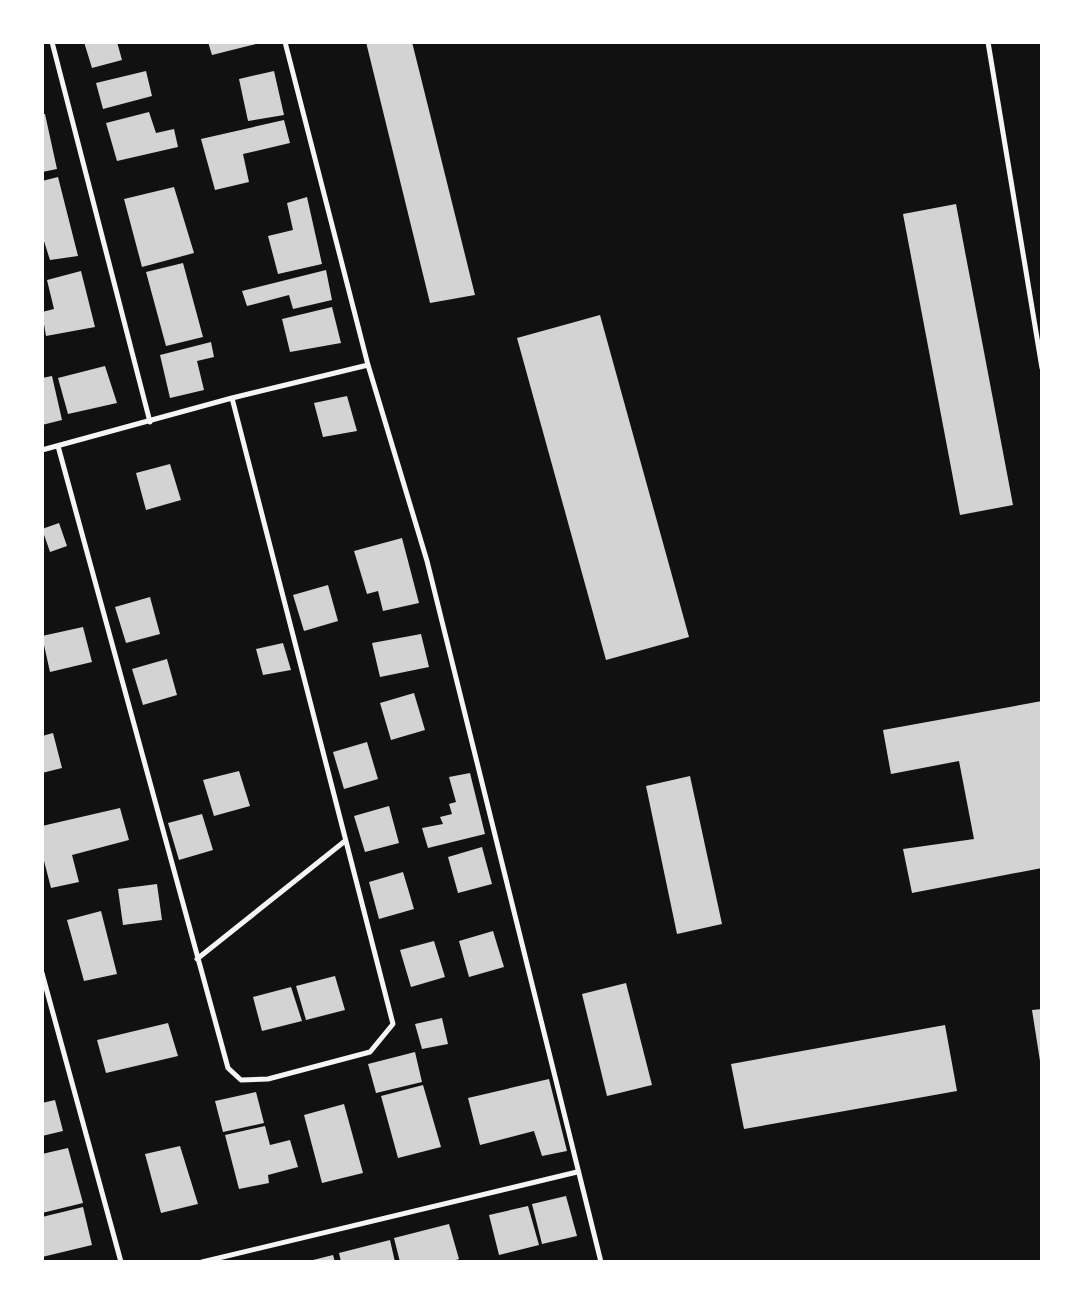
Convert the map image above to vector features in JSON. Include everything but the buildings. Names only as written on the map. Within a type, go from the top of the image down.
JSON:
[{"type":"street","points":[[52,42],[150,422]]},
{"type":"street","points":[[285,42],[368,365],[427,561],[577,1172],[601,1262]]},
{"type":"street","points":[[988,42],[1042,368]]},
{"type":"street","points":[[42,450],[150,422],[232,398],[368,365]]},
{"type":"street","points":[[58,446],[228,1068],[241,1080],[268,1079],[370,1052],[393,1024],[232,398]]},
{"type":"street","points":[[197,959],[345,841]]},
{"type":"street","points":[[42,973],[121,1262]]},
{"type":"street","points":[[202,1262],[577,1172]]}]
